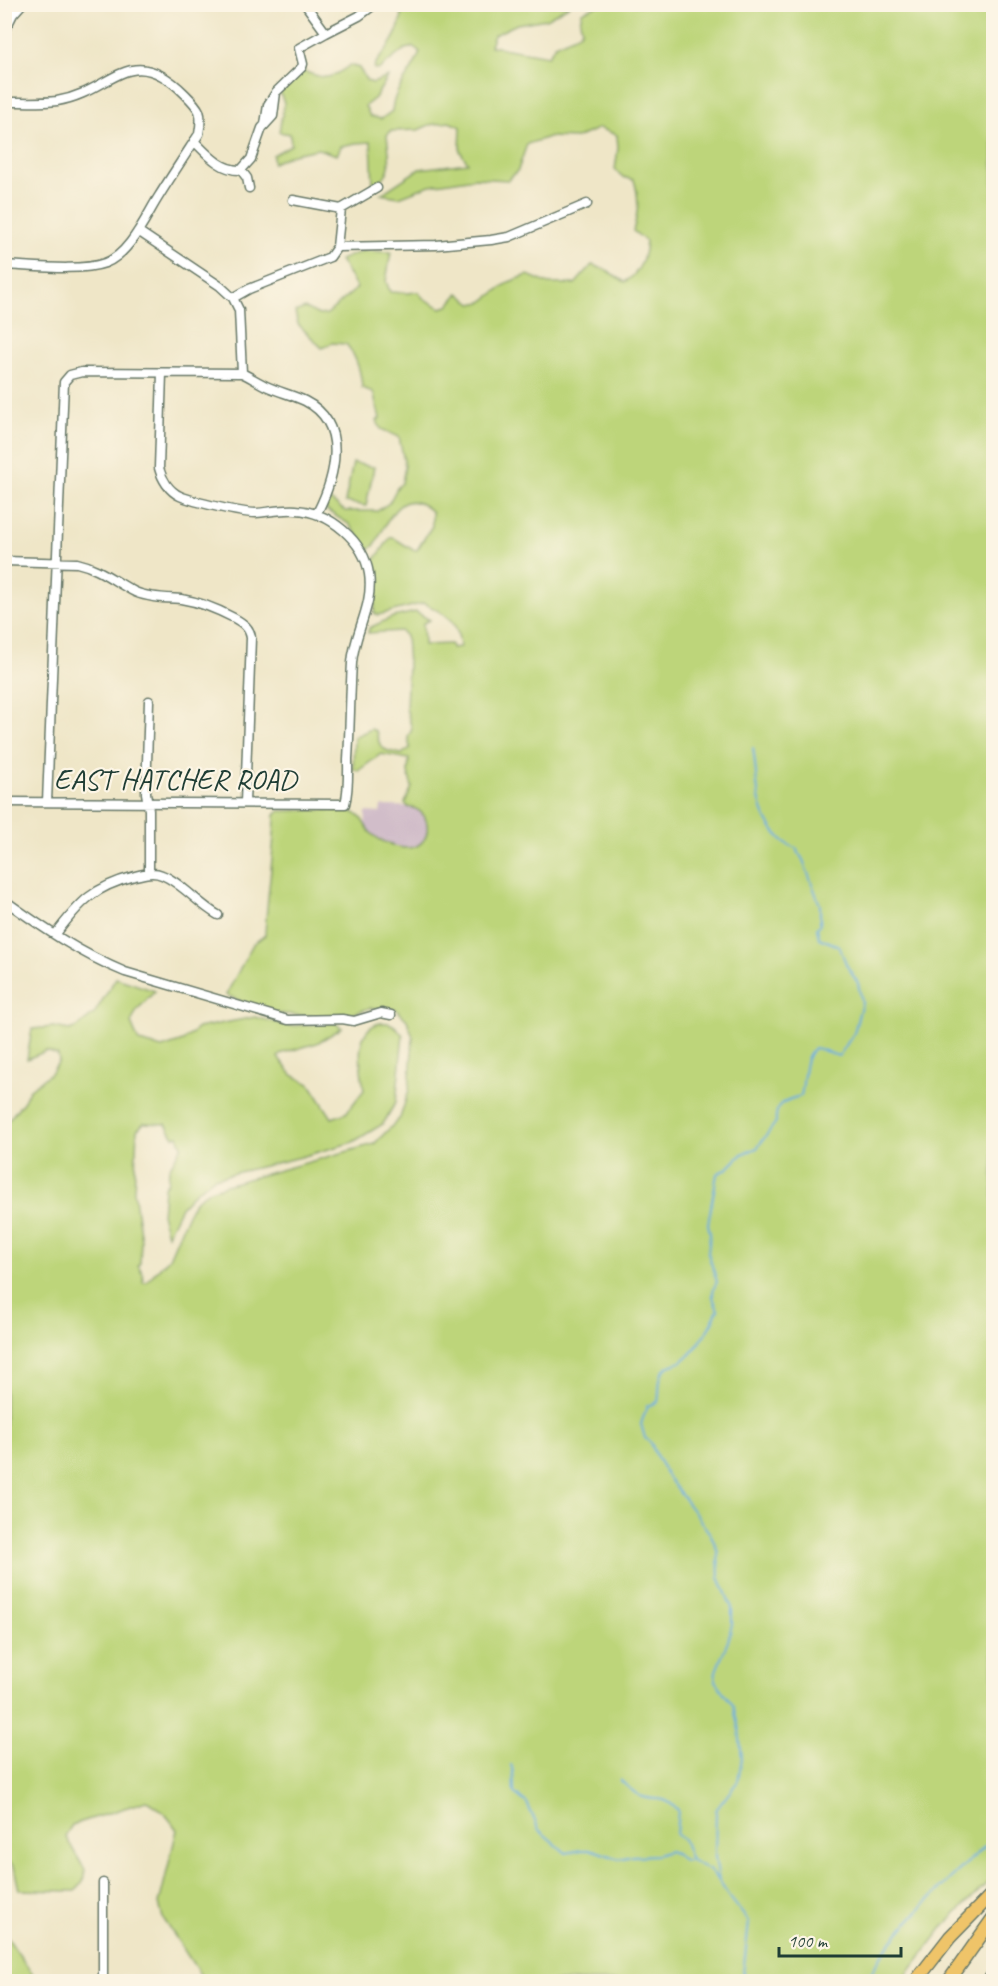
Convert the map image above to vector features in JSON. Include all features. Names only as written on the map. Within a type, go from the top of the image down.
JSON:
[{"type":"highway","points":[[915,1982],[950,1937],[993,1892]]},
{"type":"highway","points":[[948,1982],[993,1917]]},
{"type":"highway","points":[[988,1982],[993,1974]]},
{"type":"street","points":[[4,32],[22,4]]},
{"type":"street","points":[[305,4],[326,33]]},
{"type":"street","points":[[194,141],[215,162],[234,170],[241,170],[251,159],[265,124],[268,105],[276,92],[302,67],[299,48],[359,16],[375,4]]},
{"type":"street","points":[[4,265],[58,267],[99,265],[114,258],[138,231],[199,134],[202,120],[200,109],[165,77],[154,71],[141,69],[122,72],[77,95],[60,100],[7,102]]},
{"type":"street","points":[[4,83],[7,102],[4,205]]},
{"type":"street","points":[[241,170],[247,178],[249,188]]},
{"type":"street","points":[[292,200],[341,209],[377,188]]},
{"type":"street","points":[[337,247],[436,245],[509,237],[587,204]]},
{"type":"street","points":[[233,298],[330,257],[337,247],[341,209]]},
{"type":"street","points":[[138,231],[220,286],[233,298],[238,310],[242,373]]},
{"type":"street","points":[[47,802],[63,388],[67,377],[82,372],[242,373],[267,387],[312,405],[323,417],[332,432],[335,450],[333,474],[327,494],[317,513],[298,510],[241,512],[180,496],[171,490],[159,468],[162,373]]},
{"type":"street","name":"EAST HATCHER ROAD","points":[[4,802],[345,804],[352,660],[369,599],[370,584],[367,562],[354,541],[342,529],[317,513]]},
{"type":"street","points":[[4,561],[56,562],[88,566],[136,592],[215,608],[241,622],[250,630],[245,803]]},
{"type":"street","points":[[149,701],[146,793],[149,873]]},
{"type":"street","points":[[56,935],[87,897],[123,879],[149,873],[160,874],[171,880],[218,915]]},
{"type":"street","points":[[4,900],[56,935],[106,964],[126,972],[288,1020],[342,1019],[354,1021],[381,1013],[391,1015]]},
{"type":"street","points":[[102,1980],[103,1883]]},
{"type":"shaded area","points":[[381,806],[437,807],[436,851],[364,851],[366,812],[380,813]]},
{"type":"green space","points":[[396,5],[570,5],[546,19],[517,24],[494,35],[490,46],[548,56],[555,45],[579,34],[582,29],[580,22],[582,12],[598,5],[993,5],[993,1877],[944,1926],[902,1981],[205,1982],[163,1918],[159,1904],[177,1830],[156,1806],[146,1801],[72,1825],[65,1836],[85,1870],[83,1882],[76,1891],[19,1890],[14,1867],[5,1859],[5,1124],[24,1101],[29,1090],[52,1072],[59,1061],[58,1055],[46,1051],[27,1059],[32,1029],[54,1027],[69,1030],[76,1028],[94,1014],[116,978],[155,991],[137,1010],[131,1023],[139,1042],[162,1048],[183,1041],[198,1028],[255,1017],[290,1026],[335,1023],[342,1028],[317,1043],[283,1053],[278,1057],[292,1075],[310,1084],[332,1118],[346,1113],[364,1090],[360,1052],[365,1034],[371,1027],[380,1023],[388,1023],[403,1035],[396,1102],[383,1124],[353,1142],[214,1178],[194,1193],[181,1207],[167,1235],[162,1217],[164,1187],[168,1182],[169,1169],[182,1146],[178,1136],[174,1137],[166,1124],[144,1123],[137,1130],[134,1191],[141,1241],[138,1265],[143,1274],[143,1282],[146,1282],[169,1258],[196,1200],[210,1190],[374,1144],[400,1118],[409,1090],[413,1037],[407,1020],[396,1009],[370,1008],[348,1015],[314,1016],[270,1013],[226,995],[253,944],[265,935],[275,815],[279,811],[328,809],[352,812],[378,838],[402,848],[416,846],[426,836],[427,828],[423,814],[417,809],[408,807],[405,803],[412,787],[408,773],[409,759],[381,754],[358,771],[353,769],[354,737],[371,729],[376,731],[381,746],[386,750],[402,754],[410,748],[408,737],[412,729],[406,708],[408,665],[406,636],[401,631],[368,633],[369,628],[393,617],[416,612],[430,620],[423,623],[424,645],[451,644],[452,648],[460,647],[457,630],[450,619],[424,603],[378,615],[374,613],[377,586],[372,564],[390,538],[417,550],[432,526],[432,512],[412,501],[404,503],[390,517],[374,546],[368,549],[349,524],[326,510],[326,504],[330,500],[345,511],[377,511],[389,503],[402,483],[405,466],[399,437],[381,429],[377,421],[380,418],[373,392],[362,388],[358,364],[350,349],[346,344],[332,343],[322,348],[298,324],[295,312],[305,308],[319,315],[327,314],[357,288],[340,260],[362,251],[391,252],[386,281],[390,292],[418,292],[424,299],[441,308],[448,306],[459,293],[472,304],[482,302],[509,282],[528,275],[549,284],[575,284],[592,265],[606,270],[625,282],[638,270],[644,253],[646,241],[633,231],[638,206],[634,180],[623,177],[615,170],[617,135],[599,128],[577,138],[549,137],[527,144],[518,170],[508,180],[475,178],[430,185],[399,197],[381,194],[419,169],[468,163],[460,151],[461,127],[449,122],[429,125],[418,130],[391,131],[387,135],[390,158],[388,170],[380,181],[373,185],[371,142],[341,146],[337,155],[318,149],[293,154],[273,163],[273,155],[291,145],[290,134],[279,132],[284,103],[280,93],[303,71],[327,77],[337,74],[350,65],[359,68],[367,81],[373,83],[388,77],[375,98],[365,106],[370,116],[381,119],[392,111],[396,94],[420,52],[414,47],[405,49],[378,70],[374,69],[398,29],[402,15]]},
{"type":"green space","points":[[353,463],[374,467],[366,506],[345,502]]},
{"type":"green space","points":[[4,1933],[7,1937],[37,1981],[5,1981]]},
{"type":"waterway","points":[[719,1881],[715,1857],[716,1810],[738,1781],[742,1758],[733,1705],[715,1681],[716,1671],[732,1624],[732,1608],[719,1577],[718,1552],[711,1535],[668,1477],[651,1443],[645,1438],[641,1424],[647,1406],[658,1402],[660,1379],[664,1370],[682,1361],[693,1351],[718,1310],[713,1296],[717,1282],[708,1253],[710,1233],[708,1224],[717,1174],[728,1168],[742,1154],[757,1148],[776,1122],[779,1107],[786,1101],[801,1096],[807,1058],[814,1048],[839,1056],[854,1033],[862,1002],[858,983],[847,966],[839,946],[819,938],[817,928],[820,924],[820,905],[803,860],[796,848],[786,843],[774,831],[763,812],[753,748]]},
{"type":"waterway","points":[[511,1765],[514,1793],[527,1803],[539,1830],[566,1853],[593,1850],[619,1859],[657,1855],[670,1851],[684,1860],[689,1860]]},
{"type":"waterway","points":[[620,1780],[640,1796],[664,1800],[678,1810],[676,1835],[683,1839],[691,1860],[709,1870],[749,1922],[742,1982]]},
{"type":"waterway","points":[[866,1982],[883,1953],[908,1922],[994,1838]]}]
